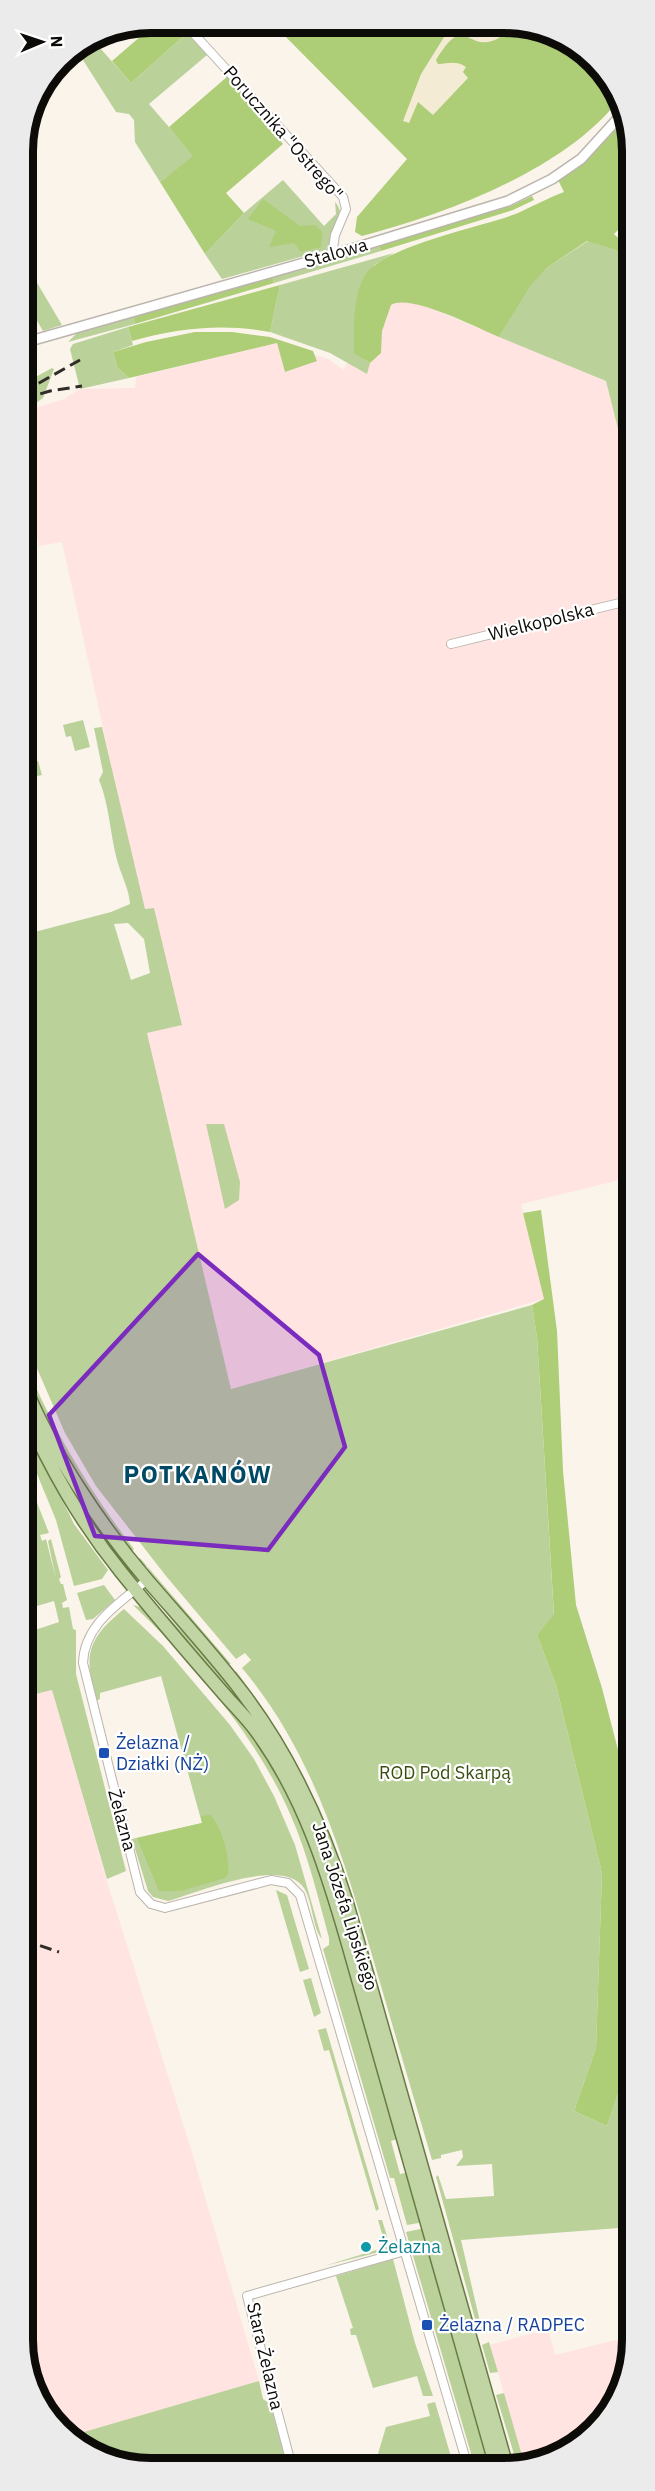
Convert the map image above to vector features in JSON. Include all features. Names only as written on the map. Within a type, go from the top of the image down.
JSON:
[{"type":"main road","name":"Jana Józefa Lipskiego","points":[[33,1403],[47,1433],[90,1503],[147,1580],[246,1697],[290,1765],[323,1833],[347,1903],[504,2458]]},
{"type":"main road","name":"Jana Józefa Lipskiego","points":[[33,1430],[68,1499],[136,1590],[260,1736],[287,1781],[310,1828],[330,1883],[408,2148],[494,2458]]},
{"type":"street","name":"Porucznika \"Ostrego\"","points":[[193,33],[344,197],[346,208],[335,234],[332,255]]},
{"type":"street","name":"Stalowa","points":[[33,340],[332,255],[508,201],[552,179],[581,159],[618,119]]},
{"type":"street","name":"Wielkopolska","points":[[450,645],[622,602]]},
{"type":"street","name":"Żelazna","points":[[147,1580],[95,1626],[86,1642],[83,1663],[140,1892],[151,1904],[165,1908],[271,1880],[284,1881],[298,1891],[465,2458]]},
{"type":"street","name":"Stara Żelazna","points":[[290,2458],[247,2296],[405,2251]]},
{"type":"highlighted area","points":[[198,1254],[319,1355],[345,1447],[268,1550],[95,1536],[49,1415]]},
{"type":"shaded area","points":[[282,33],[522,34],[408,159]]},
{"type":"shaded area","points":[[384,289],[606,381],[622,445],[622,1179],[521,1204],[544,1299],[231,1389],[147,1033],[182,1024],[154,908],[145,909],[132,859],[62,542],[39,546],[33,518],[33,409],[64,399],[80,389],[135,388],[136,377],[277,343],[285,372],[317,361],[315,355],[328,359],[344,370]]},
{"type":"shaded area","points":[[52,1690],[109,1888],[190,2146],[259,2381],[79,2434],[57,2412],[45,2392],[37,2371],[33,2340],[33,1695]]},
{"type":"shaded area","points":[[548,2329],[555,2355],[622,2338],[618,2371],[610,2392],[598,2412],[576,2434],[563,2442],[535,2454],[522,2457],[490,2345]]},
{"type":"green space","points":[[144,33],[187,33],[131,83],[112,61]]},
{"type":"green space","points":[[187,33],[207,55],[149,104],[194,156],[160,182],[135,142],[134,120],[129,114],[116,112],[81,56],[98,46],[131,83]]},
{"type":"green space","points":[[282,33],[445,33],[421,74],[403,121],[409,123],[418,102],[433,115],[468,78],[463,72],[466,67],[455,63],[438,64],[436,60],[446,46],[460,35],[485,42],[498,39],[505,33],[512,33],[549,42],[576,57],[593,73],[613,106],[594,127],[566,149],[500,187],[395,227],[362,236],[355,232],[357,217],[407,159]]},
{"type":"green space","points":[[228,76],[283,144],[226,193],[244,213],[205,254],[160,182],[193,156],[169,127]]},
{"type":"green space","points":[[619,125],[622,151],[622,226],[614,234],[622,242],[622,257],[615,250],[587,241],[548,267],[530,286],[499,337],[428,307],[400,303],[391,305],[382,331],[381,353],[370,363],[354,354],[354,315],[357,295],[364,277],[374,266],[411,247],[518,213],[564,192],[558,180],[602,144]]},
{"type":"green space","points":[[283,180],[324,226],[336,214],[335,202],[339,207],[339,218],[329,249],[222,279],[205,254],[244,213]]},
{"type":"green space","points":[[532,196],[534,200],[513,210],[381,251],[379,245],[511,206]]},
{"type":"green space","points":[[263,199],[300,226],[315,225],[322,232],[321,247],[301,252],[294,243],[269,247],[276,231],[248,219]]},
{"type":"green space","points":[[588,241],[615,250],[622,257],[622,445],[606,381],[499,337],[529,286],[548,267]]},
{"type":"green space","points":[[379,245],[381,251],[274,283],[272,276]]},
{"type":"green space","points":[[394,253],[374,265],[354,354],[370,363],[367,374],[330,353],[270,332],[280,285]]},
{"type":"green space","points":[[33,276],[62,325],[43,331],[33,314]]},
{"type":"green space","points":[[272,276],[274,283],[135,324],[133,316]]},
{"type":"green space","points":[[280,285],[270,332],[218,327],[201,328],[132,341],[128,327]]},
{"type":"green space","points":[[133,316],[135,324],[68,342],[78,332]]},
{"type":"green space","points":[[128,327],[133,345],[113,352],[117,367],[129,378],[80,389],[70,349],[73,344]]},
{"type":"green space","points":[[195,332],[232,332],[270,337],[313,351],[317,361],[285,372],[277,343],[129,378],[117,367],[113,352],[146,342]]},
{"type":"green space","points":[[54,369],[43,398],[33,405],[33,378]]},
{"type":"green space","points":[[83,720],[90,747],[75,751],[71,736],[66,737],[63,725]]},
{"type":"green space","name":"ROD Pod Skarpą","points":[[102,727],[145,909],[154,908],[182,1025],[147,1033],[231,1389],[532,1305],[537,1337],[554,1616],[537,1635],[556,1685],[602,1873],[596,2048],[574,2111],[607,2126],[622,2082],[622,2228],[461,2240],[481,2326],[485,2327],[487,2333],[479,2333],[436,2177],[438,2175],[446,2199],[494,2196],[492,2164],[456,2166],[463,2157],[462,2150],[441,2155],[441,2158],[432,2160],[349,1879],[322,1804],[306,1768],[288,1734],[242,1668],[251,1660],[245,1653],[236,1659],[166,1576],[96,1486],[65,1433],[33,1359],[33,932],[111,912],[130,904],[128,891],[117,861],[106,803],[99,780],[103,772],[94,728]],"holes":[[[128,923],[144,939],[150,973],[131,980],[114,924]]]},
{"type":"green space","points":[[38,761],[42,775],[33,777],[33,762]]},
{"type":"green space","points":[[206,1124],[224,1124],[240,1182],[239,1200],[225,1209]]},
{"type":"green space","points":[[541,1210],[557,1331],[563,1471],[576,1605],[602,1688],[622,1765],[622,2082],[607,2126],[574,2111],[596,2048],[602,1873],[556,1685],[537,1635],[554,1614],[537,1337],[532,1305],[544,1299],[523,1213]]},
{"type":"green space","points":[[33,1382],[86,1481],[134,1549],[130,1552],[65,1458],[33,1396]]},
{"type":"green space","points":[[33,1440],[74,1524],[108,1570],[102,1579],[74,1586],[56,1520],[33,1464]]},
{"type":"green space","points":[[33,1492],[49,1533],[40,1535],[42,1541],[46,1539],[56,1579],[48,1541],[51,1539],[61,1577],[59,1579],[63,1584],[67,1600],[62,1603],[63,1608],[69,1607],[73,1629],[76,1630],[76,1674],[126,1871],[107,1879],[52,1690],[33,1695],[33,1631],[59,1622],[54,1601],[33,1607]]},
{"type":"green space","points":[[140,1558],[231,1664],[227,1665],[162,1591],[147,1567],[137,1560]]},
{"type":"green space","points":[[104,1585],[115,1600],[93,1619],[86,1620],[77,1593]]},
{"type":"green space","points":[[151,1599],[218,1669],[251,1715],[243,1709]]},
{"type":"green space","points":[[133,1605],[144,1608],[251,1732],[281,1779],[318,1862],[400,2138],[391,2141],[400,2174],[410,2172],[424,2222],[407,2225],[394,2178],[390,2178],[323,1949],[329,1945],[329,1938],[317,1892],[291,1816],[277,1787],[243,1731],[201,1677]]},
{"type":"green space","points":[[124,1609],[163,1646],[230,1725],[254,1759],[274,1796],[295,1845],[322,1939],[316,1928],[307,1894],[304,1888],[293,1879],[278,1875],[240,1879],[168,1901],[153,1897],[148,1891],[132,1839],[202,1823],[161,1676],[100,1693],[100,1699],[96,1701],[90,1672],[91,1649],[102,1630]]},
{"type":"green space","points":[[236,1671],[268,1716],[296,1763],[319,1812],[338,1864],[235,1674]]},
{"type":"green space","points":[[210,1815],[224,1843],[228,1874],[225,1878],[181,1891],[159,1891],[137,1838],[202,1823],[201,1816]]},
{"type":"green space","points":[[276,1890],[287,1895],[309,1969],[300,1972]]},
{"type":"green space","points":[[311,1978],[321,2013],[314,2017],[303,1980]]},
{"type":"green space","points":[[326,2028],[379,2209],[376,2211],[329,2050],[324,2051],[318,2030]]},
{"type":"green space","points":[[378,2220],[382,2220],[391,2249],[324,2266],[386,2247]]},
{"type":"green space","points":[[425,2228],[489,2458],[472,2458],[406,2232]]},
{"type":"green space","points":[[393,2259],[415,2343],[433,2396],[423,2396],[417,2376],[373,2388],[356,2335],[351,2335],[350,2329],[353,2328],[336,2276]]},
{"type":"green space","points":[[489,2342],[498,2372],[490,2373],[482,2345]]},
{"type":"green space","points":[[259,2381],[263,2399],[270,2404],[285,2458],[143,2458],[113,2452],[79,2434]]},
{"type":"green space","points":[[504,2393],[522,2457],[515,2457],[496,2395]]},
{"type":"green space","points":[[435,2402],[451,2458],[377,2458],[386,2427],[430,2416],[427,2404]]},
{"type":"railway","points":[[33,386],[80,360]]},
{"type":"railway","points":[[33,396],[82,386]]},
{"type":"railway","points":[[33,1943],[59,1952]]},
{"type":"place","name":"Żelazna / Działki (NŻ)","points":[[104,1753]]},
{"type":"place","name":"Żelazna","points":[[366,2247]]},
{"type":"place","name":"Żelazna / RADPEC","points":[[427,2325]]},
{"type":"district","name":"POTKANÓW","points":[[198,1475]]}]
